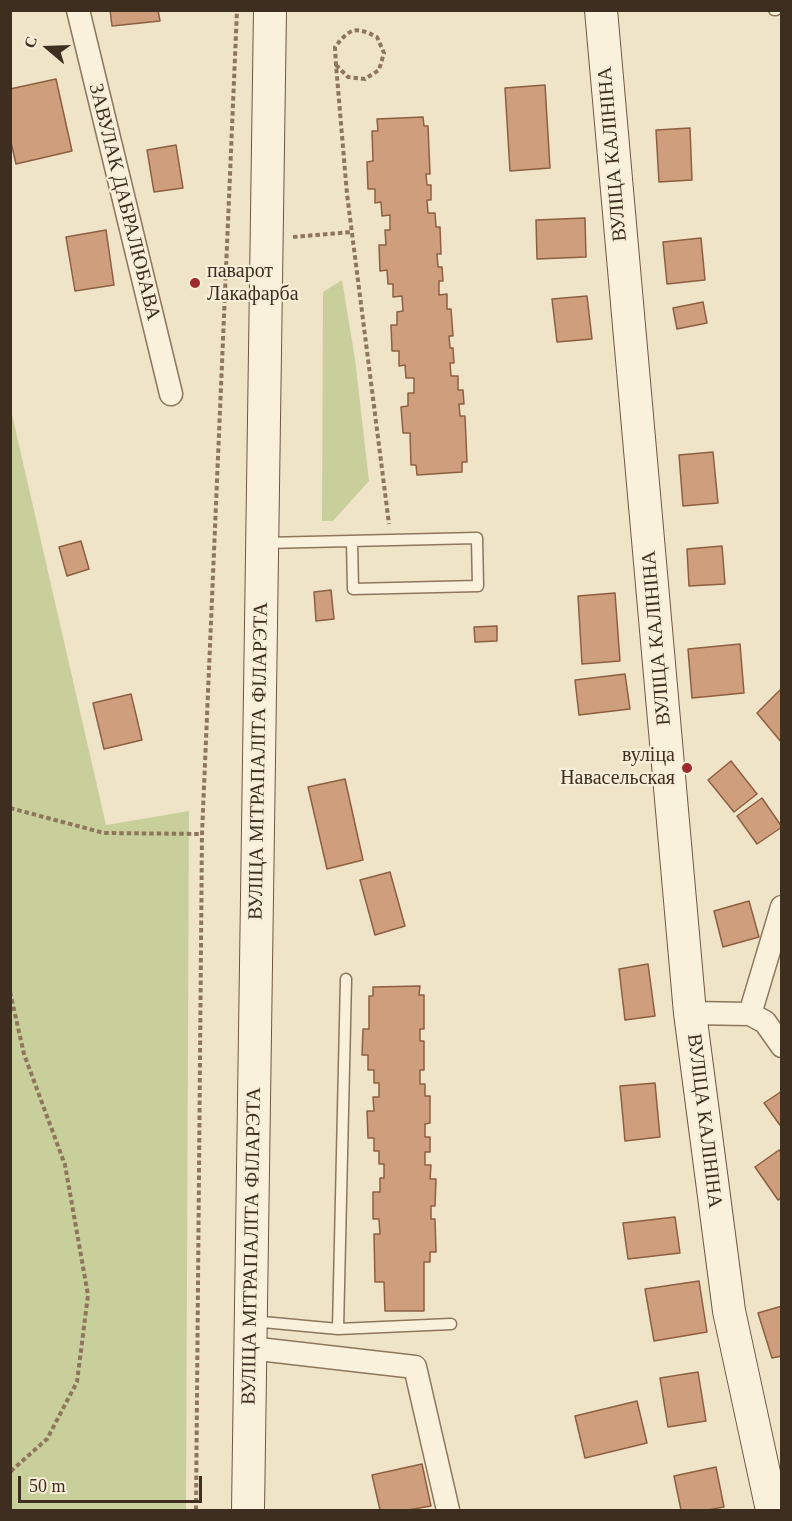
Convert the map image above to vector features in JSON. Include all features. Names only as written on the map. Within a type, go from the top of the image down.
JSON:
[{"type":"main road","name":"ВУЛІЦА МІТРАПАЛІТА ФІЛАРЭТА","points":[[248,1510],[270,10]]},
{"type":"main road","name":"ВУЛІЦА КАЛІНІНА","points":[[601,10],[690,1013],[729,1311],[772,1510]]},
{"type":"street","name":"ЗАВУЛАК ДАБРАЛЮБАВА","points":[[78,10],[171,394]]},
{"type":"street","points":[[750,1014],[782,907]]},
{"type":"street","points":[[690,1013],[750,1014],[765,1022],[782,1046]]},
{"type":"street","points":[[251,1335],[267,1350],[415,1367],[448,1510]]},
{"type":"lane","points":[[262,543],[477,538],[478,586],[353,589],[352,541]]},
{"type":"lane","points":[[338,1329],[346,979]]},
{"type":"lane","points":[[251,1335],[451,1324]]},
{"type":"path","points":[[196,1510],[202,834],[237,10]]},
{"type":"path","points":[[336,64],[348,77],[364,79],[379,70],[384,53],[377,37],[362,30],[345,34],[335,47],[336,64],[352,232],[392,540]]},
{"type":"path","points":[[291,237],[352,232]]},
{"type":"path","points":[[10,808],[104,833],[202,834]]},
{"type":"path","points":[[10,992],[24,1054],[65,1165],[88,1296],[77,1382],[47,1439],[10,1472]]},
{"type":"green space","points":[[342,280],[355,359],[369,481],[333,521],[322,521],[323,292]]},
{"type":"green space","points":[[11,410],[106,825],[189,811],[186,1510],[11,1510]]},
{"type":"building","points":[[110,10],[158,10],[160,21],[112,26]]},
{"type":"building","points":[[56,79],[72,151],[16,164],[10,138],[10,89]]},
{"type":"building","points":[[545,85],[550,168],[510,171],[505,88]]},
{"type":"building","points":[[423,117],[424,126],[428,126],[430,174],[426,174],[427,185],[431,185],[431,200],[427,200],[428,213],[435,213],[436,227],[440,227],[441,254],[437,254],[438,267],[442,267],[443,281],[439,281],[439,295],[447,294],[447,309],[451,309],[453,336],[449,336],[454,363],[450,363],[451,376],[458,376],[458,390],[463,390],[464,404],[459,404],[460,416],[465,416],[467,462],[462,462],[462,472],[417,475],[416,465],[411,465],[410,433],[403,433],[401,407],[408,406],[408,393],[414,393],[414,378],[406,378],[405,365],[399,366],[399,351],[392,351],[391,325],[397,325],[397,312],[403,311],[402,296],[393,297],[393,284],[388,284],[387,270],[380,271],[379,245],[386,245],[385,230],[390,230],[390,215],[382,216],[381,202],[375,203],[375,189],[368,189],[367,162],[373,161],[372,131],[378,131],[377,119]]},
{"type":"building","points":[[690,128],[692,180],[659,182],[656,130]]},
{"type":"building","points":[[176,145],[183,188],[154,192],[147,150]]},
{"type":"building","points":[[585,218],[586,257],[537,259],[536,220]]},
{"type":"building","points":[[106,230],[114,285],[75,291],[66,237]]},
{"type":"building","points":[[701,238],[705,280],[667,284],[663,242]]},
{"type":"building","points":[[587,296],[592,339],[557,342],[552,299]]},
{"type":"building","points":[[703,302],[707,323],[677,329],[673,308]]},
{"type":"building","points":[[713,452],[718,503],[683,506],[679,455]]},
{"type":"building","points":[[81,541],[89,569],[67,576],[59,547]]},
{"type":"building","points":[[722,546],[725,584],[689,586],[687,549]]},
{"type":"building","points":[[331,590],[334,619],[316,621],[314,592]]},
{"type":"building","points":[[615,593],[620,661],[582,664],[578,596]]},
{"type":"building","points":[[497,626],[497,641],[475,642],[474,627]]},
{"type":"building","points":[[740,644],[744,693],[692,698],[688,649]]},
{"type":"building","points":[[625,674],[630,709],[579,715],[575,680]]},
{"type":"building","points":[[782,688],[782,743],[757,713]]},
{"type":"building","points":[[131,694],[142,740],[104,749],[93,703]]},
{"type":"building","points":[[731,761],[757,794],[734,812],[708,780]]},
{"type":"building","points":[[345,779],[363,860],[327,869],[308,787]]},
{"type":"building","points":[[762,798],[782,827],[757,844],[737,816]]},
{"type":"building","points":[[390,872],[405,926],[375,935],[360,880]]},
{"type":"building","points":[[749,901],[759,937],[723,947],[714,911]]},
{"type":"building","points":[[648,964],[655,1016],[625,1020],[619,969]]},
{"type":"building","points":[[420,986],[419,995],[424,995],[424,1029],[420,1029],[420,1041],[424,1041],[424,1070],[420,1070],[420,1084],[425,1084],[425,1096],[430,1096],[430,1123],[425,1124],[425,1137],[430,1137],[430,1152],[425,1152],[425,1165],[431,1165],[430,1179],[436,1179],[435,1206],[431,1206],[431,1219],[435,1219],[436,1252],[430,1252],[430,1262],[424,1262],[424,1311],[385,1311],[384,1282],[375,1282],[374,1234],[380,1234],[379,1219],[373,1219],[373,1192],[380,1192],[380,1178],[384,1178],[384,1164],[379,1164],[379,1151],[374,1151],[374,1138],[368,1138],[367,1111],[374,1111],[373,1097],[379,1097],[379,1083],[374,1083],[374,1070],[368,1070],[368,1055],[362,1055],[363,1029],[369,1029],[369,996],[373,996],[373,987]]},
{"type":"building","points":[[655,1083],[660,1137],[625,1141],[620,1086]]},
{"type":"building","points":[[782,1091],[782,1128],[764,1103]]},
{"type":"building","points":[[779,1150],[782,1154],[782,1198],[778,1200],[755,1167]]},
{"type":"building","points":[[675,1217],[680,1253],[628,1259],[623,1223]]},
{"type":"building","points":[[699,1281],[707,1332],[654,1341],[645,1289]]},
{"type":"building","points":[[782,1306],[782,1356],[772,1358],[758,1313]]},
{"type":"building","points":[[698,1372],[706,1421],[668,1427],[660,1378]]},
{"type":"building","points":[[637,1401],[647,1443],[585,1458],[575,1416]]},
{"type":"building","points":[[422,1464],[431,1506],[408,1510],[380,1510],[372,1475]]},
{"type":"building","points":[[716,1467],[724,1507],[707,1510],[681,1510],[674,1476]]},
{"type":"place","name":"паварот Лакафарба","points":[[195,283]]},
{"type":"place","name":"вуліца Навасельская","points":[[687,768]]}]
